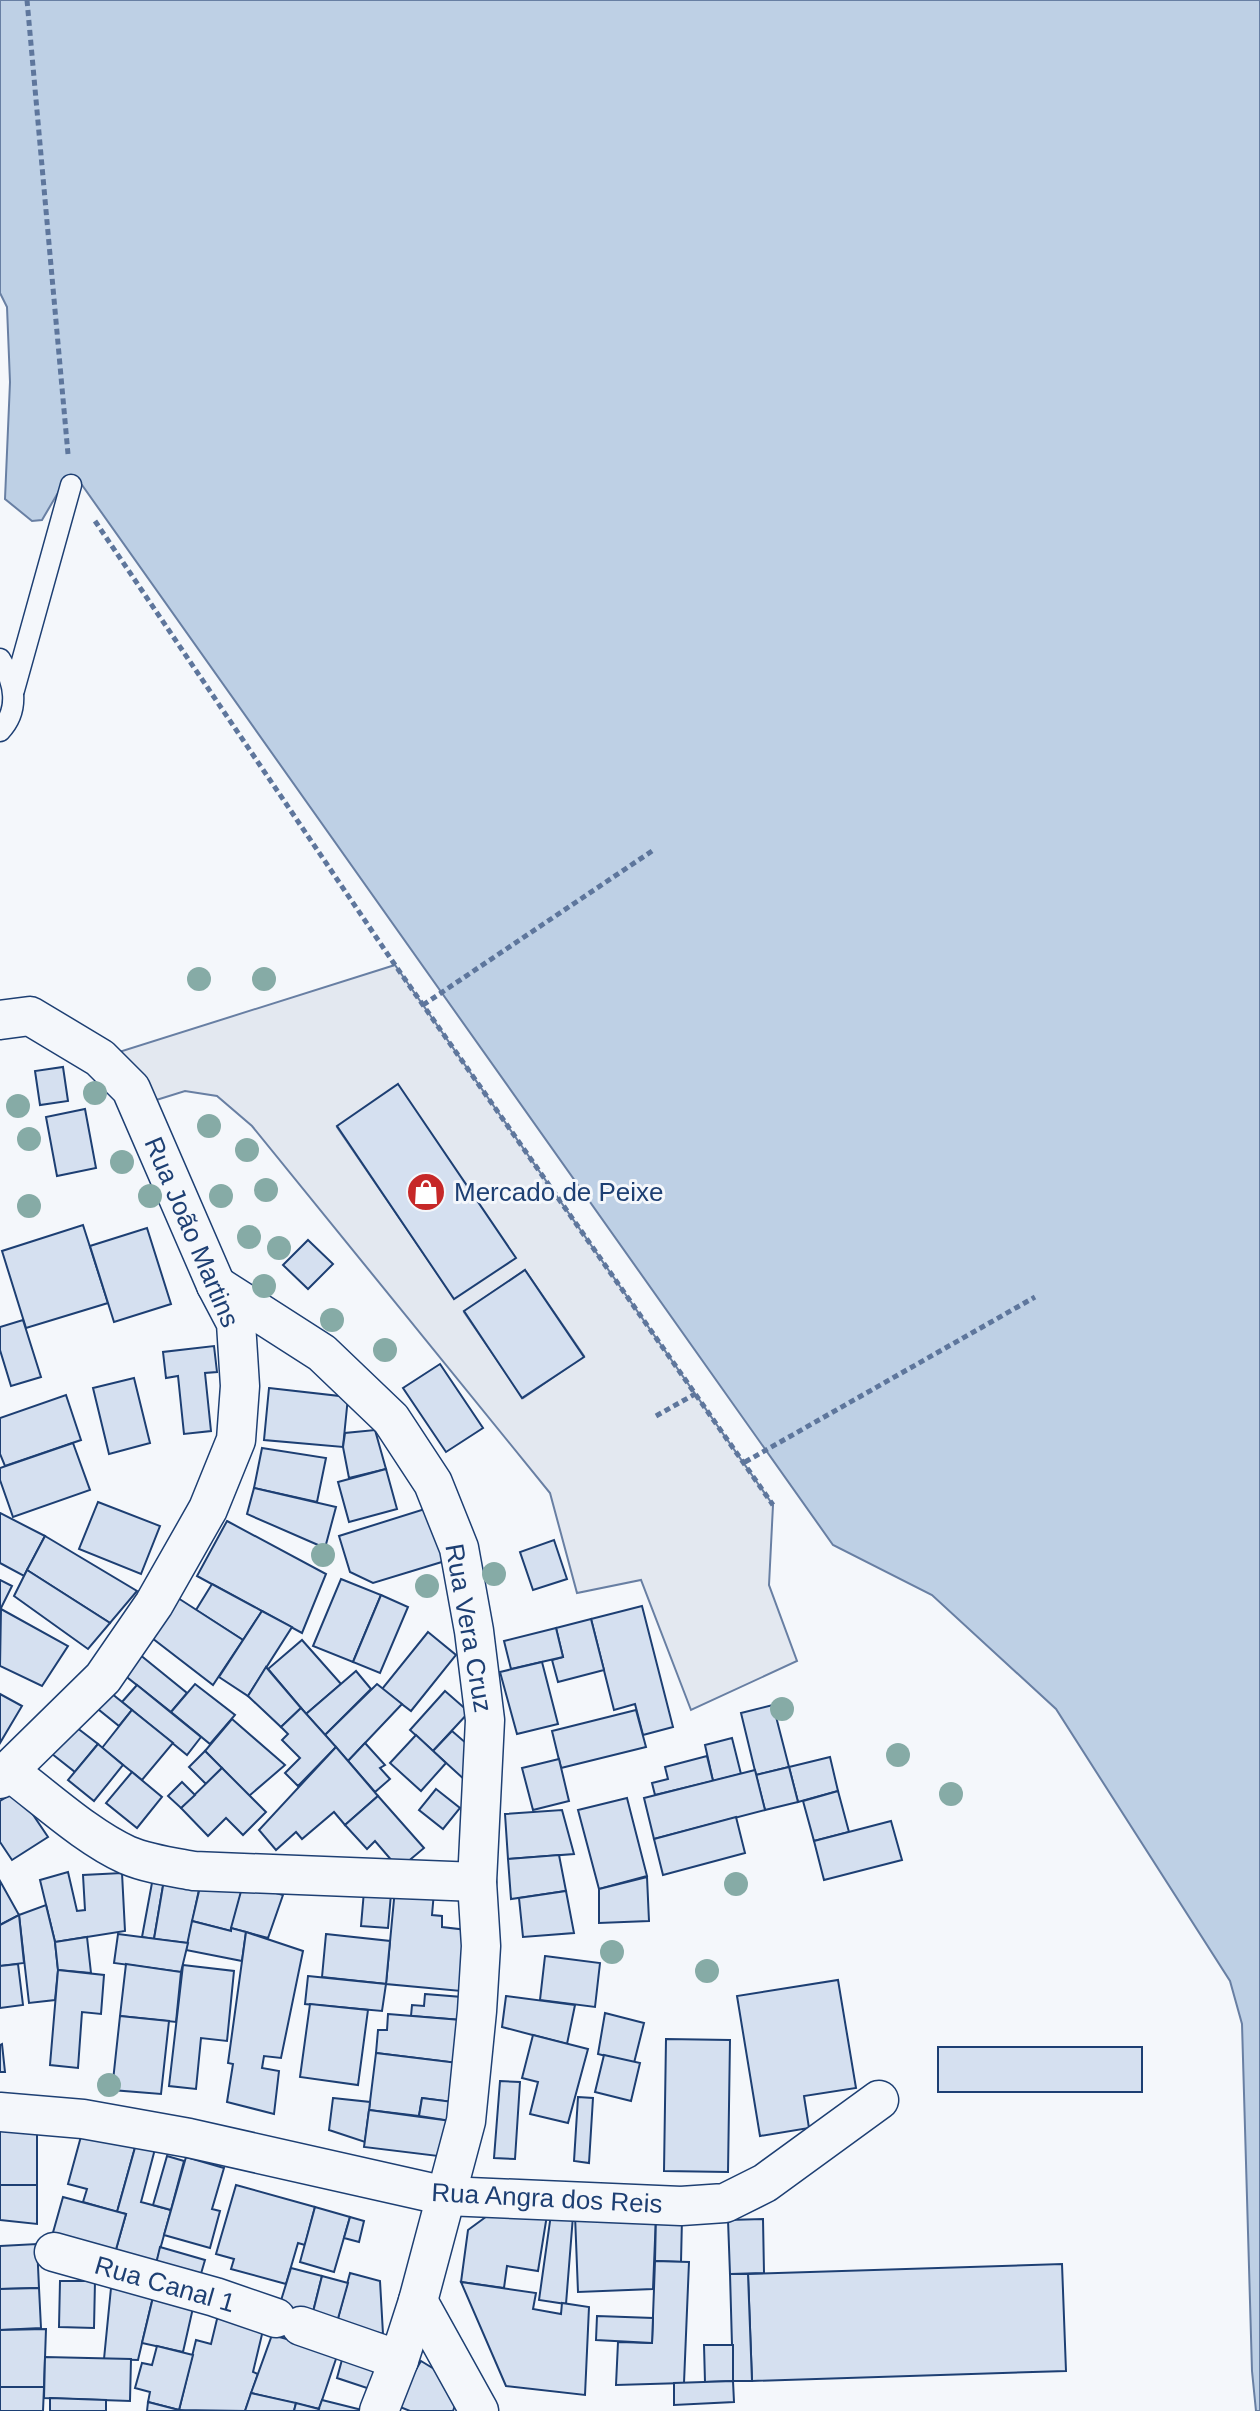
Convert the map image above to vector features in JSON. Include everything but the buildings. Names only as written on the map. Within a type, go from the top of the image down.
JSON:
[{"type":"street","name":"Rua João Martins","points":[[0,1020],[30,1016],[100,1058],[131,1089],[216,1285],[236,1323],[240,1386],[236,1440],[208,1509],[154,1604],[103,1678],[5,1775]]},
{"type":"street","name":"Rua Vera Cruz","points":[[216,1285],[322,1353],[391,1419],[433,1483],[459,1548],[474,1631],[485,1720],[477,1882],[481,1946],[466,2121],[418,2301],[379,2411]]},
{"type":"street","points":[[5,1775],[101,1840],[128,1855],[158,1865],[194,1871],[477,1882]]},
{"type":"street","name":"Rua Angra dos Reis","points":[[0,2112],[83,2119],[189,2138],[446,2196],[681,2206],[725,2203],[765,2183],[879,2100]]},
{"type":"street","name":"Rua Canal 1","points":[[54,2252],[215,2297],[399,2360]]},
{"type":"street","points":[[418,2301],[479,2411]]},
{"type":"lane","points":[[0,731],[12,708],[14,690],[71,485]]},
{"type":"lane","points":[[0,659],[14,690]]},
{"type":"path","points":[[27,0],[71,485],[423,1005],[773,1505]]},
{"type":"path","points":[[423,1005],[655,849]]},
{"type":"path","points":[[745,1462],[1035,1297]]},
{"type":"path","points":[[656,1416],[695,1394]]},
{"type":"shaded area","points":[[395,965],[773,1505],[769,1585],[797,1661],[691,1710],[641,1580],[577,1593],[550,1493],[252,1126],[217,1096],[185,1091],[137,1106],[100,1058]],"holes":[[[398,1085],[454,1298],[337,1127]],[[525,1270],[584,1356],[523,1398],[464,1312]]]},
{"type":"water","points":[[0,0],[1260,0],[1260,2411],[1256,2411],[1252,2371],[1242,2024],[1230,1981],[1056,1709],[932,1595],[833,1545],[82,485],[62,486],[42,520],[32,521],[5,499],[10,382],[7,307],[0,293]]},
{"type":"place","name":"Mercado de Peixe","points":[[426,1192]]}]
